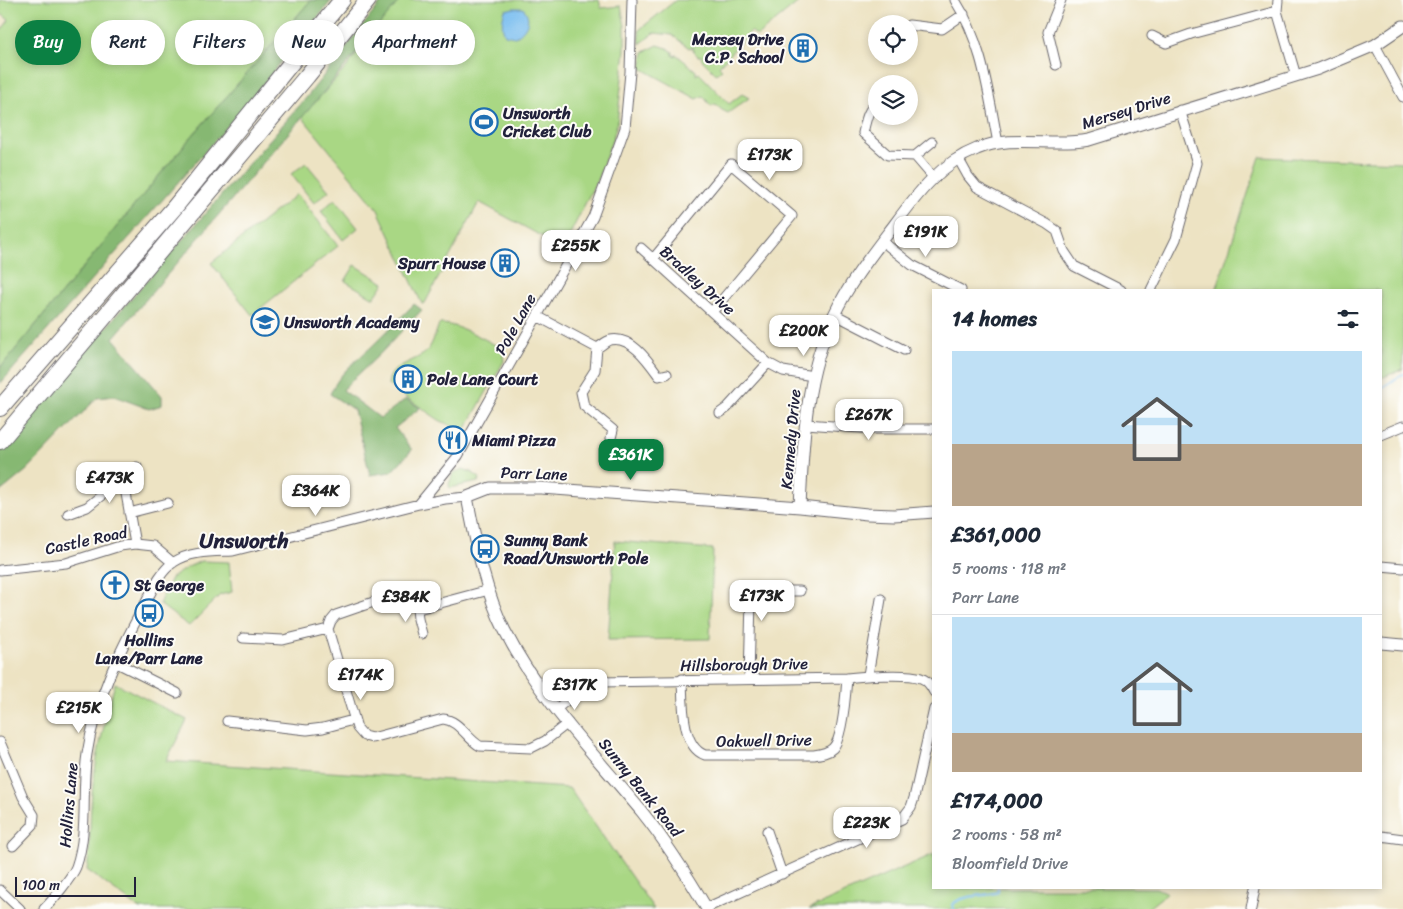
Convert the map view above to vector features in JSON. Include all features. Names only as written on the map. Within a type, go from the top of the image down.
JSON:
[{"type":"highway","points":[[0,408],[141,246],[342,0]]},
{"type":"highway","points":[[0,441],[307,76],[368,0]]},
{"type":"street","name":"Pole Lane","points":[[419,504],[458,456],[593,217],[625,128],[630,72],[632,0]]},
{"type":"street","points":[[955,0],[968,21],[982,60],[998,143]]},
{"type":"street","points":[[1056,65],[1048,32],[1061,0]]},
{"type":"street","points":[[1278,0],[1277,11],[1296,76]]},
{"type":"street","points":[[1152,36],[1166,43],[1191,34],[1277,11]]},
{"type":"street","points":[[918,26],[942,29],[964,14]]},
{"type":"street","name":"Mersey Drive","points":[[882,241],[933,177],[958,158],[977,149],[1015,140],[1061,144],[1089,140],[1180,110],[1296,76],[1375,45],[1403,26]]},
{"type":"street","points":[[1375,45],[1403,98]]},
{"type":"street","points":[[1151,289],[1176,239],[1197,163],[1180,110]]},
{"type":"street","points":[[868,112],[863,133],[888,155],[915,156],[932,142]]},
{"type":"street","points":[[915,156],[933,177]]},
{"type":"street","points":[[958,158],[977,187],[1057,231],[1064,252],[1074,266],[1119,289]]},
{"type":"street","points":[[653,259],[731,164],[792,216],[712,312]]},
{"type":"street","points":[[882,241],[912,265],[959,289]]},
{"type":"street","name":"Kennedy Drive","points":[[800,507],[806,424],[812,376],[834,314],[846,292],[882,241]]},
{"type":"street","name":"Bradley Drive","points":[[641,248],[768,363],[783,371],[812,376]]},
{"type":"street","points":[[834,314],[904,350]]},
{"type":"street","points":[[537,316],[597,348]]},
{"type":"street","points":[[611,438],[613,430],[584,406],[580,392],[594,370],[597,348],[609,340],[620,340],[636,348],[647,358],[659,376],[667,374]]},
{"type":"street","points":[[726,411],[768,363]]},
{"type":"street","points":[[806,424],[873,429],[932,429]]},
{"type":"street","points":[[1382,435],[1403,426]]},
{"type":"street","points":[[68,514],[87,507],[137,467]]},
{"type":"street","points":[[120,481],[125,488],[135,544]]},
{"type":"street","name":"Parr Lane","points":[[173,563],[188,555],[202,552],[233,551],[419,504],[467,497],[490,488],[541,488],[894,515],[932,512]]},
{"type":"street","name":"Sunny Bank Road","points":[[467,497],[489,590],[504,630],[524,666],[556,709],[660,835],[706,909]]},
{"type":"street","points":[[129,513],[168,503]]},
{"type":"street","name":"Castle Road","points":[[0,570],[66,563],[120,546],[135,544],[154,546],[173,563]]},
{"type":"street","name":"Hollins Lane","points":[[44,909],[75,869],[83,840],[86,756],[99,703],[120,648],[160,577],[173,563]]},
{"type":"street","points":[[1382,566],[1403,568]]},
{"type":"street","points":[[489,590],[422,608],[407,606],[394,598],[385,598],[336,615],[328,629],[354,720],[362,734],[372,738],[448,720],[480,746],[531,748],[545,742],[568,723]]},
{"type":"street","points":[[749,679],[752,599],[760,591],[800,591]]},
{"type":"street","points":[[868,676],[881,599]]},
{"type":"street","points":[[417,608],[422,634]]},
{"type":"street","points":[[243,638],[283,640],[328,629]]},
{"type":"street","points":[[1382,643],[1403,645]]},
{"type":"street","points":[[115,662],[177,693]]},
{"type":"street","name":"Hillsborough Drive","points":[[556,709],[587,685],[599,682],[682,679],[846,678],[868,676],[918,677],[932,685]]},
{"type":"street","name":"Oakwell Drive","points":[[682,679],[687,736],[692,746],[700,754],[814,755],[829,752],[835,746],[845,702],[846,678]]},
{"type":"street","points":[[706,909],[897,822],[906,814],[914,798],[932,718]]},
{"type":"street","points":[[228,721],[307,730],[354,720]]},
{"type":"street","points":[[0,742],[23,797],[34,815],[33,825],[13,846]]},
{"type":"street","points":[[767,831],[782,874]]},
{"type":"street","points":[[1382,836],[1403,839]]},
{"type":"street","points":[[1251,909],[1255,889]]},
{"type":"street","points":[[0,890],[20,909]]},
{"type":"green space","points":[[0,0],[311,0],[294,20],[274,20],[274,42],[264,54],[264,20],[175,20],[175,65],[254,65],[186,143],[0,368],[0,32],[9,20],[0,13]]},
{"type":"green space","points":[[311,0],[332,0],[316,20],[294,20]]},
{"type":"green space","points":[[383,0],[400,0],[383,20],[367,20]]},
{"type":"green space","name":"Unsworth Cricket Club","points":[[397,0],[599,0],[601,8],[621,6],[625,26],[625,50],[617,124],[598,178],[563,248],[479,202],[425,303],[422,304],[378,210],[302,117],[354,57],[354,65],[475,65],[475,20],[382,20]]},
{"type":"green space","points":[[676,0],[801,0],[757,36],[751,31],[719,66],[722,69],[716,74],[701,59],[702,56],[698,56],[693,51],[693,47],[689,48],[672,35],[654,33],[640,44],[639,30]]},
{"type":"green space","points":[[354,37],[354,55],[113,338],[162,396],[162,405],[149,409],[114,396],[97,398],[27,470],[0,492],[0,449],[306,98],[332,65],[344,65],[344,50]]},
{"type":"green space","points":[[274,42],[274,65],[279,65],[240,112],[0,384],[0,368],[186,143],[254,65],[264,65],[264,54]]},
{"type":"green space","points":[[658,45],[673,52],[673,56],[677,55],[696,71],[696,75],[699,73],[729,104],[742,94],[749,98],[728,113],[715,104],[711,106],[703,96],[697,99],[641,68],[644,52]]},
{"type":"green space","points":[[1260,157],[1403,162],[1403,369],[1382,378],[1382,289],[1216,289]]},
{"type":"green space","points":[[306,163],[329,191],[314,203],[291,174]]},
{"type":"green space","points":[[297,194],[338,246],[252,315],[211,263]]},
{"type":"green space","points":[[335,199],[358,228],[343,240],[321,211]]},
{"type":"green space","points":[[355,265],[384,283],[374,298],[345,281]]},
{"type":"green space","points":[[414,304],[422,310],[343,390],[380,418],[406,399],[420,408],[395,428],[412,450],[391,472],[370,475],[354,410],[330,394],[347,369],[376,343]]},
{"type":"green space","points":[[439,324],[463,329],[502,349],[504,361],[464,432],[439,420],[388,385],[392,373],[402,365],[425,353],[434,339]]},
{"type":"green space","points":[[463,469],[480,478],[478,482],[450,488],[449,484],[453,473]]},
{"type":"green space","points":[[615,541],[713,549],[710,639],[608,640]]},
{"type":"green space","points":[[201,561],[229,562],[232,592],[220,595],[189,626],[159,604],[171,578]]},
{"type":"green space","points":[[115,683],[187,720],[166,761],[569,788],[654,909],[140,909],[87,870],[95,772],[102,734]]},
{"type":"green space","points":[[932,855],[932,889],[1158,889],[1167,893],[1147,909],[809,909]]},
{"type":"water","points":[[523,8],[528,16],[525,28],[515,37],[505,35],[502,26],[505,10]]},
{"type":"waterway","points":[[1382,388],[1403,374]]},
{"type":"waterway","points":[[954,909],[952,905],[957,901],[968,897],[992,894],[998,892],[998,889]]},
{"type":"place","name":"Mersey Drive C.P. School","points":[[803,48]]},
{"type":"place","name":"Unsworth Cricket Club","points":[[484,122]]},
{"type":"place","name":"Spurr House","points":[[505,263]]},
{"type":"place","name":"Unsworth Academy","points":[[265,322]]},
{"type":"place","name":"Pole Lane Court","points":[[408,379]]},
{"type":"place","name":"Miami Pizza","points":[[453,440]]},
{"type":"place","name":"Sunny Bank Road/Unsworth Pole","points":[[485,549]]},
{"type":"place","name":"St George","points":[[115,585]]},
{"type":"place","name":"Hollins Lane/Parr Lane","points":[[149,613]]},
{"type":"district","name":"Unsworth","points":[[244,541]]}]
